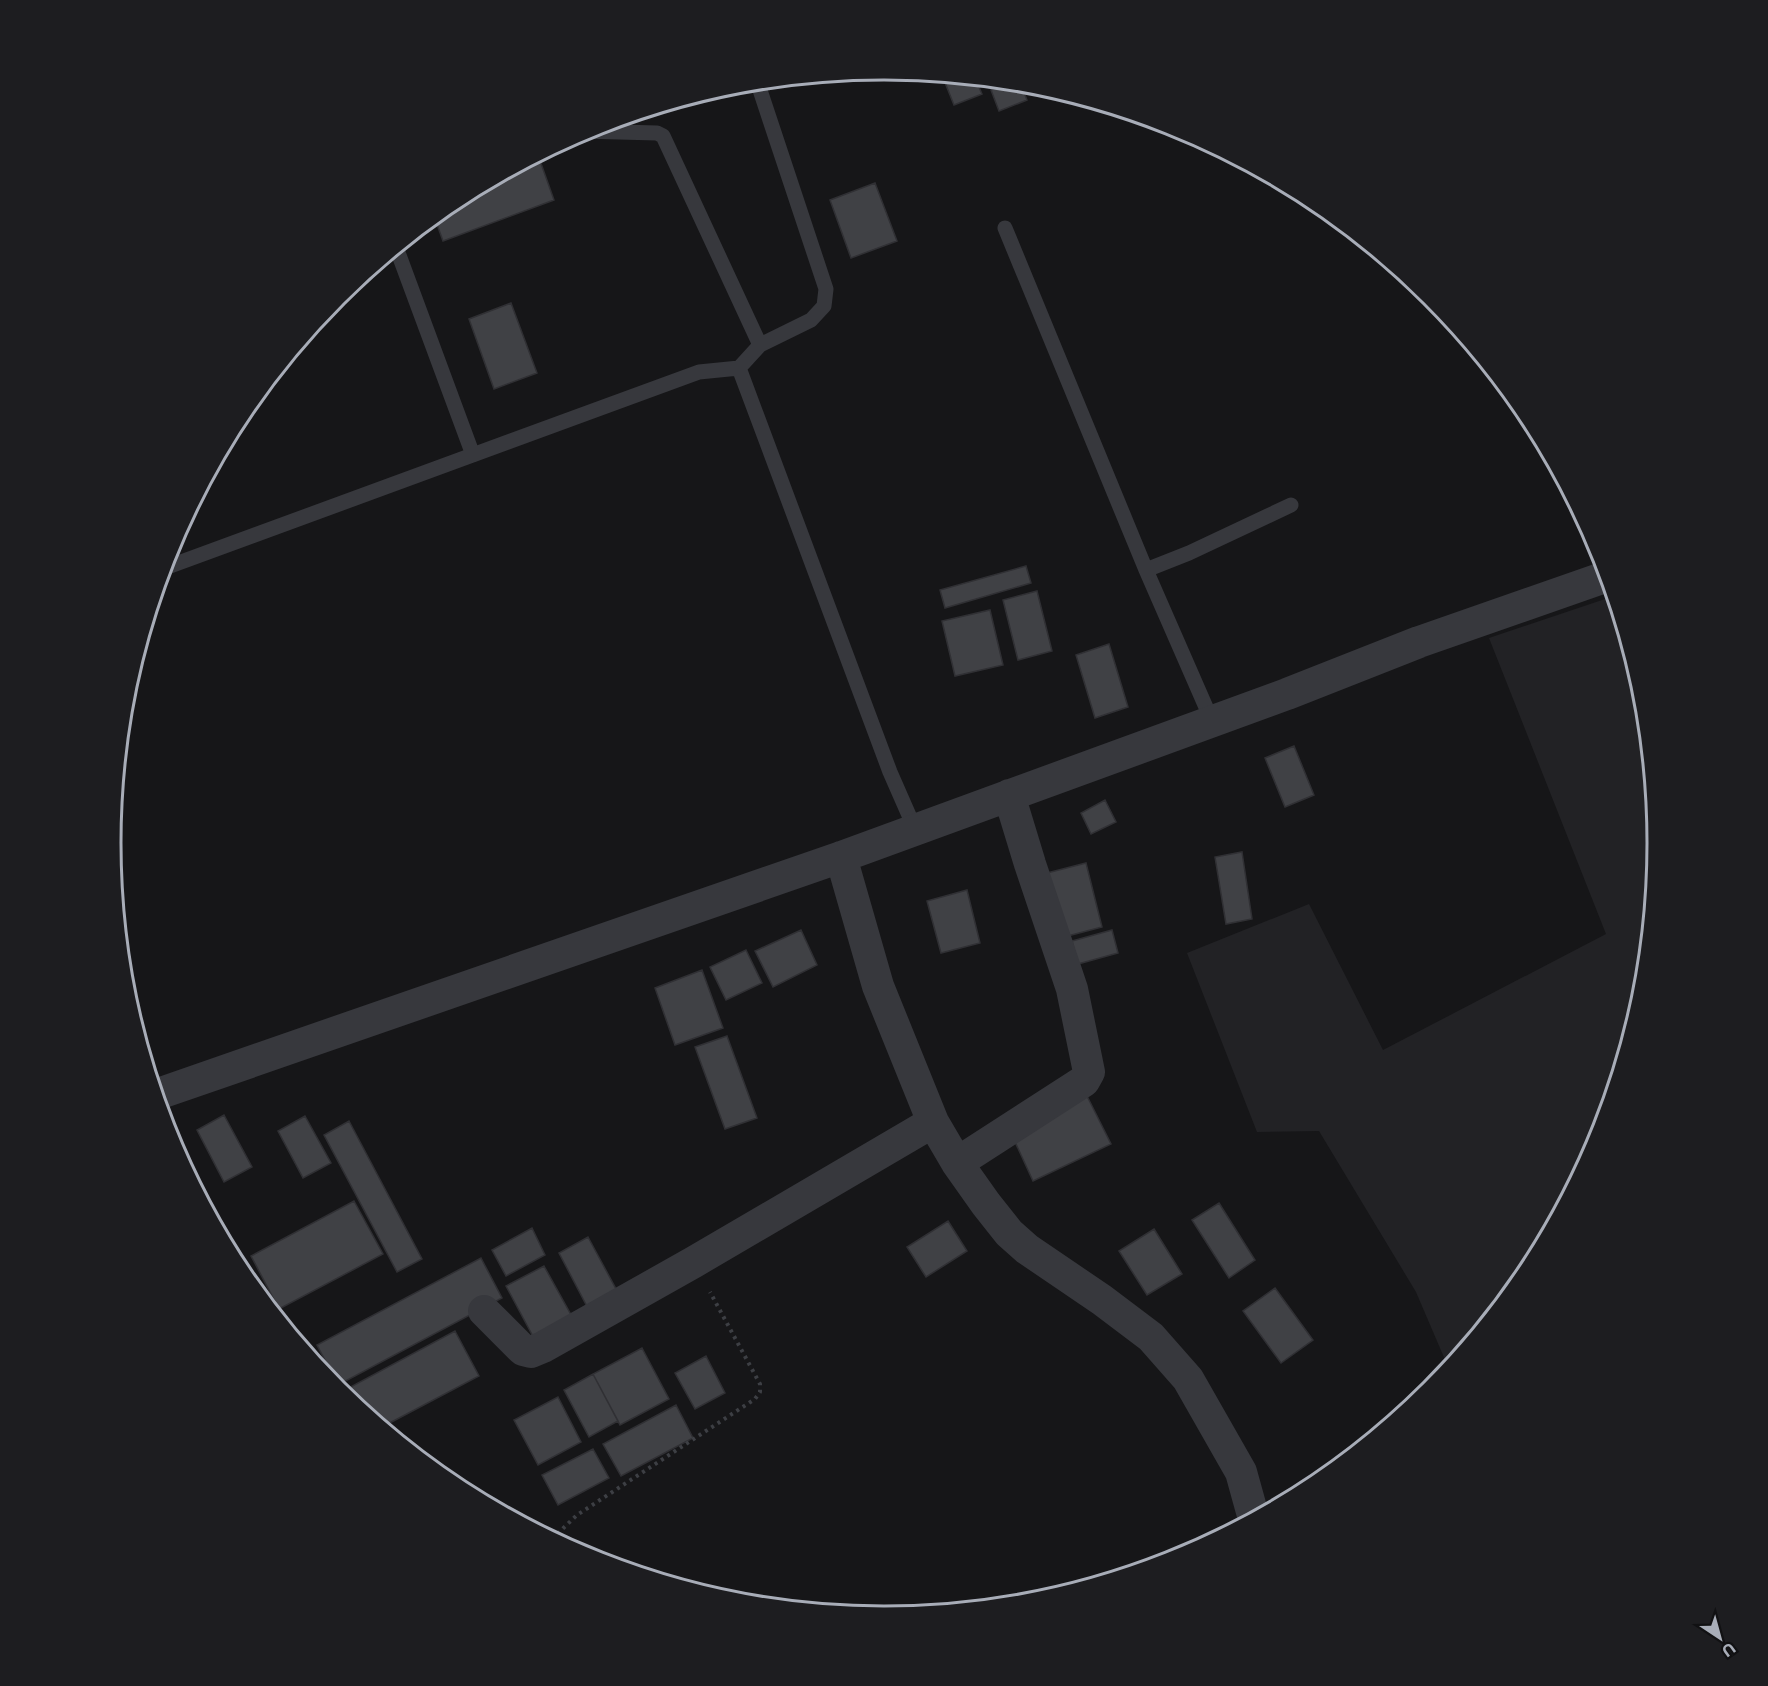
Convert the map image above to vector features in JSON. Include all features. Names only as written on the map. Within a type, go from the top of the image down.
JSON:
[{"type":"street","points":[[163,1092],[841,857],[1212,721],[1430,638],[1600,579]]},
{"type":"street","points":[[957,1163],[1083,1081],[1089,1072],[1072,989],[1009,795]]},
{"type":"street","points":[[841,857],[878,986],[933,1122],[957,1163],[1009,1233],[1027,1249],[1102,1300],[1150,1337],[1188,1379],[1241,1472],[1252,1512]]},
{"type":"street","points":[[484,1311],[523,1350],[531,1352],[693,1262],[933,1122]]},
{"type":"lane","points":[[174,565],[699,372],[739,368],[760,345],[811,320],[824,306],[826,290],[760,90]]},
{"type":"lane","points":[[608,132],[657,133],[663,136],[760,345]]},
{"type":"lane","points":[[1005,228],[1146,570],[1212,721]]},
{"type":"lane","points":[[399,254],[473,455]]},
{"type":"lane","points":[[739,368],[890,772],[915,828]]},
{"type":"lane","points":[[1146,570],[1189,553],[1291,505]]},
{"type":"path","points":[[558,1533],[577,1515],[755,1399],[760,1392],[760,1384],[693,1262]]},
{"type":"shaded area","points":[[1607,598],[1633,694],[1641,743],[1648,843],[1646,893],[1633,992],[1607,1088],[1589,1135],[1569,1181],[1519,1267],[1490,1308],[1445,1360],[1416,1292],[1319,1131],[1257,1132],[1187,953],[1309,904],[1383,1050],[1606,934],[1489,638]]},
{"type":"building","points":[[945,82],[978,85],[982,94],[954,105]]},
{"type":"building","points":[[996,88],[1024,93],[1027,100],[999,111],[991,90]]},
{"type":"building","points":[[540,161],[554,200],[443,241],[437,224],[502,182]]},
{"type":"building","points":[[875,183],[897,241],[851,258],[830,200]]},
{"type":"building","points":[[511,303],[537,373],[494,389],[469,319]]},
{"type":"building","points":[[1026,566],[1031,583],[945,608],[940,590]]},
{"type":"building","points":[[1037,591],[1052,651],[1018,660],[1003,600]]},
{"type":"building","points":[[990,610],[1003,665],[955,676],[942,621]]},
{"type":"building","points":[[1109,644],[1128,707],[1095,718],[1076,655]]},
{"type":"building","points":[[1294,746],[1314,795],[1285,807],[1265,758]]},
{"type":"building","points":[[1105,800],[1116,822],[1091,834],[1081,813]]},
{"type":"building","points":[[1242,852],[1252,919],[1226,924],[1215,857]]},
{"type":"building","points":[[1086,863],[1102,927],[1060,938],[1043,874]]},
{"type":"building","points":[[967,890],[980,943],[941,953],[927,901]]},
{"type":"building","points":[[801,930],[817,965],[773,987],[755,951]]},
{"type":"building","points":[[1112,930],[1118,953],[1078,964],[1072,941]]},
{"type":"building","points":[[746,950],[762,983],[726,1000],[710,967]]},
{"type":"building","points":[[702,970],[723,1028],[675,1045],[655,988]]},
{"type":"building","points":[[727,1036],[757,1118],[725,1129],[695,1047]]},
{"type":"building","points":[[1086,1094],[1111,1144],[1033,1181],[1010,1131]]},
{"type":"building","points":[[224,1115],[252,1167],[224,1182],[197,1130]]},
{"type":"building","points":[[305,1116],[331,1163],[303,1178],[278,1131]]},
{"type":"building","points":[[349,1121],[422,1259],[397,1272],[324,1135]]},
{"type":"building","points":[[354,1201],[383,1254],[279,1309],[251,1256]]},
{"type":"building","points":[[1219,1203],[1255,1260],[1229,1278],[1192,1220]]},
{"type":"building","points":[[948,1221],[967,1251],[926,1277],[907,1247]]},
{"type":"building","points":[[532,1228],[545,1255],[506,1276],[492,1250]]},
{"type":"building","points":[[1154,1229],[1182,1274],[1147,1295],[1119,1251]]},
{"type":"building","points":[[588,1237],[622,1300],[592,1316],[559,1253]]},
{"type":"building","points":[[481,1258],[502,1298],[343,1382],[328,1365],[317,1345]]},
{"type":"building","points":[[544,1266],[575,1322],[536,1342],[506,1286]]},
{"type":"building","points":[[1275,1288],[1313,1340],[1281,1363],[1243,1311]]},
{"type":"building","points":[[455,1331],[479,1376],[389,1423],[349,1388]]},
{"type":"building","points":[[642,1348],[669,1399],[620,1425],[593,1374]]},
{"type":"building","points":[[706,1356],[725,1393],[695,1409],[675,1373]]},
{"type":"building","points":[[593,1374],[618,1421],[589,1437],[564,1390]]},
{"type":"building","points":[[558,1397],[581,1442],[538,1465],[514,1420]]},
{"type":"building","points":[[676,1405],[693,1438],[621,1476],[603,1444]]},
{"type":"building","points":[[593,1449],[609,1478],[558,1505],[542,1475]]}]
